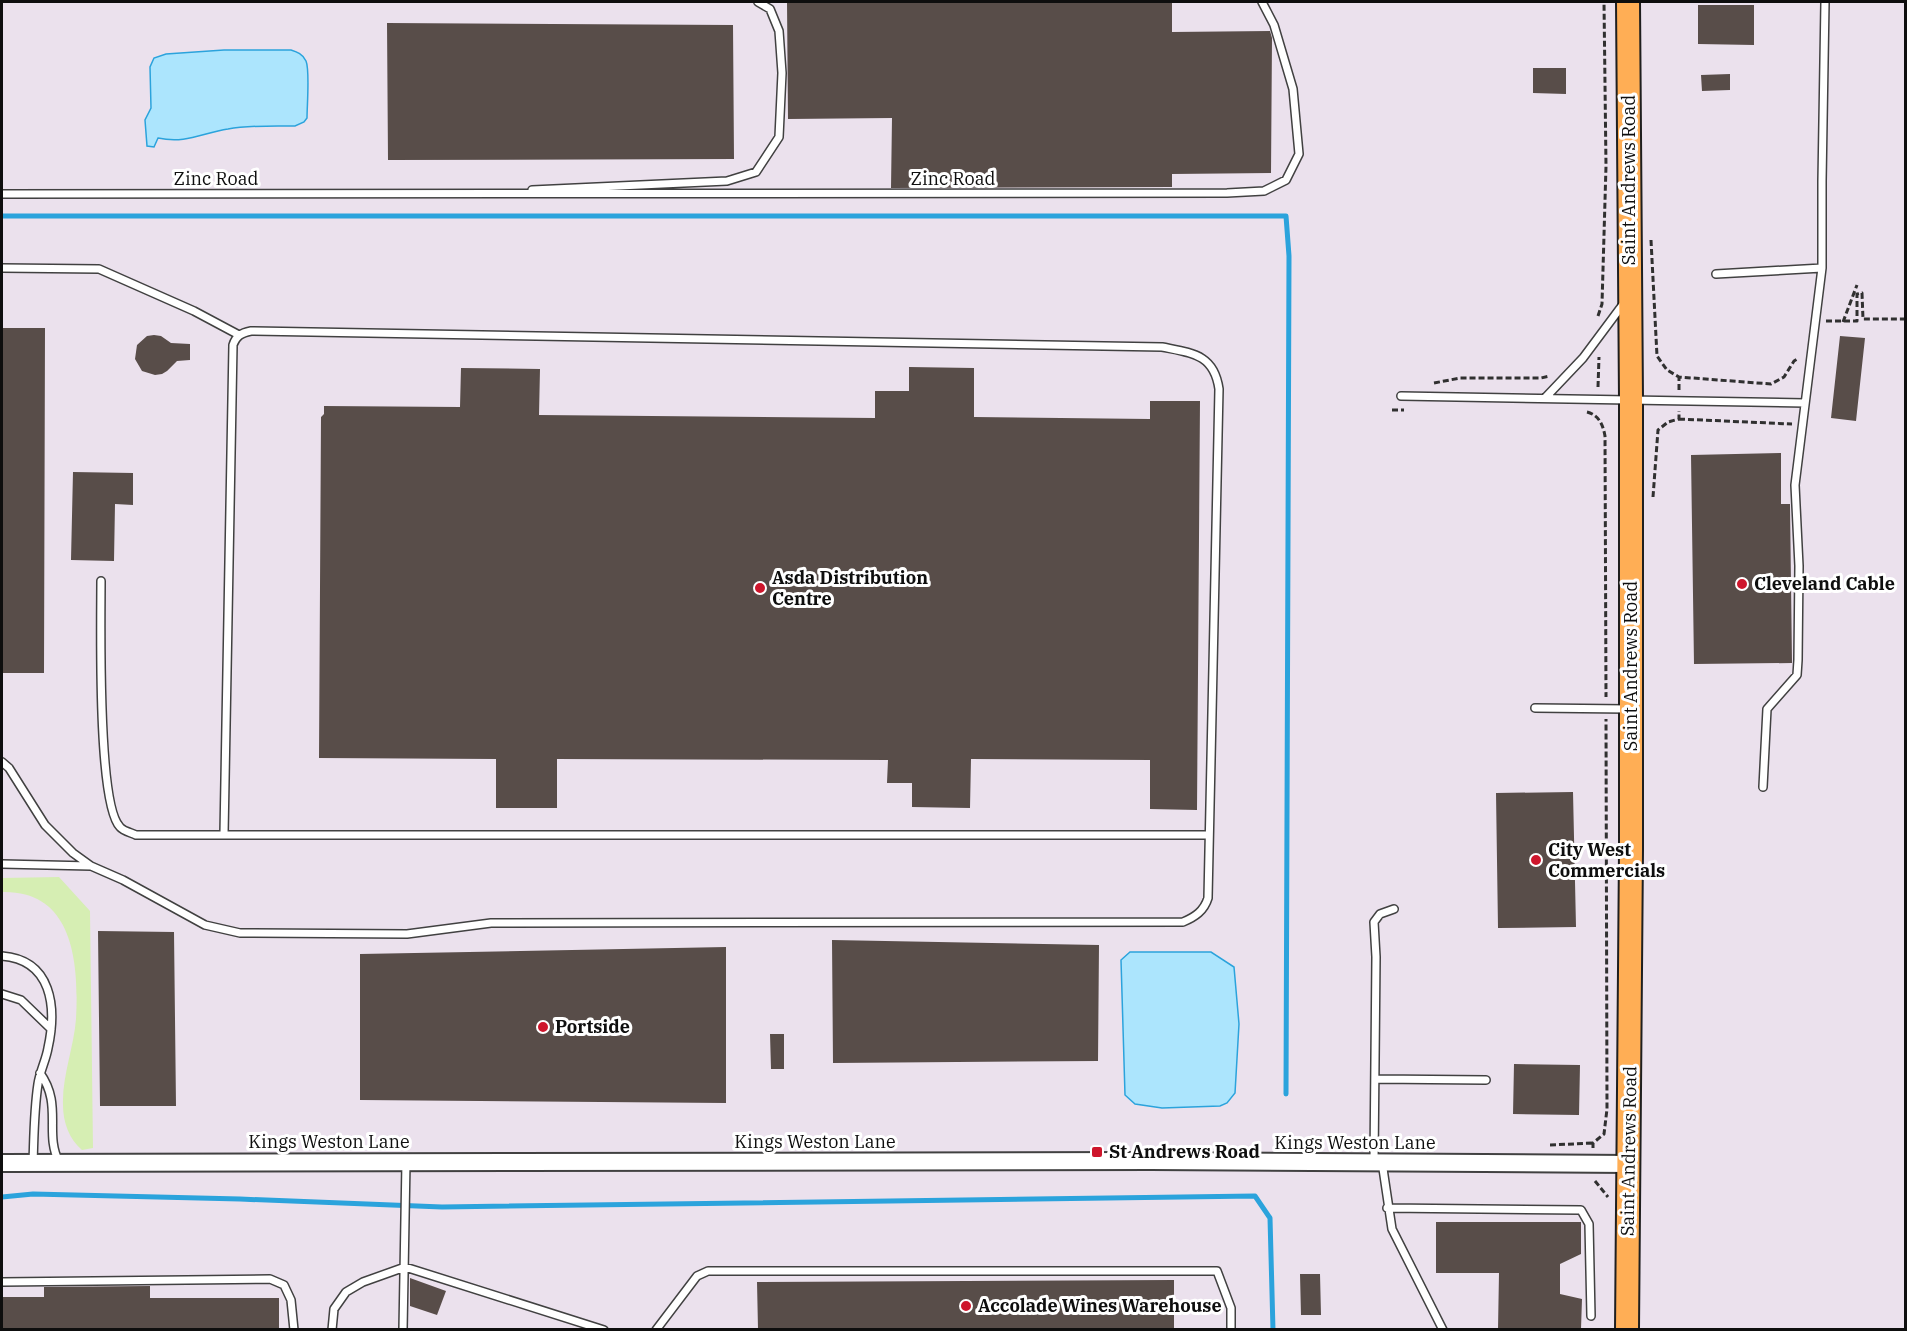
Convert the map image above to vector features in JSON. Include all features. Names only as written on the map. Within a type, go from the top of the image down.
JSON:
[{"type":"highway","name":"Saint Andrews Road","points":[[1627,1329],[1631,709],[1628,2]]},
{"type":"street","name":"Kings Weston Lane","points":[[2,1162],[1629,1164]]},
{"type":"lane","name":"Zinc Road","points":[[431,195],[727,182],[756,172],[779,137],[782,73],[779,31],[770,9],[758,2]]},
{"type":"lane","name":"Zinc Road","points":[[2,194],[431,195],[1264,191],[1286,180],[1299,154],[1293,88],[1274,25],[1262,2]]},
{"type":"lane","points":[[1763,787],[1767,709],[1797,675],[1799,566],[1795,485],[1822,268],[1825,2]]},
{"type":"lane","points":[[2,268],[99,269],[194,311],[239,335]]},
{"type":"lane","points":[[1716,274],[1822,268]]},
{"type":"lane","points":[[1545,398],[1565,379],[1594,344],[1630,294]]},
{"type":"lane","points":[[2,762],[9,768],[56,838],[91,866],[123,880],[205,925],[240,933],[407,934],[491,923],[1175,923],[1192,918],[1205,906],[1208,898],[1219,389],[1217,375],[1204,359],[1162,347],[263,331],[251,331],[239,335],[233,345],[224,834]]},
{"type":"lane","points":[[1401,396],[1805,403]]},
{"type":"lane","points":[[101,581],[100,684],[107,786],[114,817],[120,828],[136,835],[1209,835]]},
{"type":"lane","points":[[1535,708],[1631,709]]},
{"type":"lane","points":[[2,864],[91,866]]},
{"type":"lane","points":[[1394,909],[1380,914],[1374,922],[1378,1162],[1392,1229],[1443,1329]]},
{"type":"lane","points":[[2,956],[14,957],[35,967],[48,991],[51,1029],[37,1093],[33,1162]]},
{"type":"lane","points":[[2,994],[21,1000],[51,1029]]},
{"type":"lane","points":[[40,1073],[52,1098],[54,1148],[59,1162]]},
{"type":"lane","points":[[1375,1079],[1486,1080]]},
{"type":"lane","points":[[403,1329],[406,1162]]},
{"type":"lane","points":[[1388,1208],[1581,1210],[1589,1224],[1591,1316]]},
{"type":"lane","points":[[332,1329],[334,1309],[346,1292],[363,1282],[405,1267],[604,1329]]},
{"type":"lane","points":[[656,1329],[697,1276],[708,1272],[1216,1271],[1231,1308],[1231,1329]]},
{"type":"lane","points":[[2,1282],[270,1279],[284,1285],[291,1300],[294,1329]]},
{"type":"path","points":[[1593,414],[1598,398],[1599,347],[1584,337],[1599,315],[1602,304],[1606,166],[1604,2]]},
{"type":"path","points":[[1651,235],[1657,356],[1667,370],[1679,377],[1771,384],[1784,377],[1794,361],[1801,357],[1811,358]]},
{"type":"path","points":[[1843,322],[1857,285]]},
{"type":"path","points":[[1816,320],[1857,321],[1857,294],[1862,293],[1863,319],[1905,319]]},
{"type":"path","points":[[1424,383],[1460,378],[1541,378],[1556,374]]},
{"type":"path","points":[[1392,410],[1415,410]]},
{"type":"path","points":[[1549,1145],[1593,1143],[1604,1134],[1607,1109],[1605,436],[1603,425],[1593,414],[1585,412]]},
{"type":"path","points":[[1679,419],[1803,425]]},
{"type":"path","points":[[1593,1143],[1595,1180],[1608,1195],[1607,1201]]},
{"type":"shaded area","points":[[2,2],[1905,2],[1905,1329],[2,1330]]},
{"type":"green space","points":[[59,877],[90,911],[93,1148],[82,1150],[70,1135],[63,1111],[64,1083],[75,1030],[77,998],[73,954],[67,934],[58,917],[44,903],[26,895],[2,892],[2,878]]},
{"type":"water","points":[[224,50],[291,50],[302,55],[308,72],[307,118],[304,122],[295,126],[236,128],[177,140],[158,138],[154,147],[147,146],[145,120],[151,108],[150,67],[154,58],[166,54]]},
{"type":"water","points":[[1130,952],[1211,952],[1234,967],[1239,1024],[1235,1093],[1227,1103],[1220,1106],[1162,1108],[1135,1104],[1125,1095],[1121,960]]},
{"type":"building","points":[[787,2],[1172,2],[1172,32],[1270,31],[1272,38],[1271,173],[1172,174],[1172,187],[891,188],[892,118],[788,119]]},
{"type":"building","points":[[1698,5],[1754,5],[1754,45],[1698,44]]},
{"type":"building","points":[[387,23],[733,25],[734,159],[388,160]]},
{"type":"building","points":[[1533,68],[1566,68],[1566,94],[1533,93]]},
{"type":"building","points":[[1730,74],[1730,90],[1702,91],[1701,75]]},
{"type":"building","points":[[2,328],[45,328],[44,673],[2,673]]},
{"type":"building","points":[[147,336],[161,336],[171,343],[190,344],[190,360],[177,361],[162,374],[155,375],[142,371],[135,359],[137,345]]},
{"type":"building","points":[[1840,336],[1865,338],[1856,421],[1831,418]]},
{"type":"building","name":"Asda Distribution Centre","points":[[909,367],[974,368],[974,417],[1150,419],[1150,401],[1200,401],[1197,810],[1150,809],[1150,760],[971,759],[970,808],[912,807],[912,783],[887,783],[888,760],[557,759],[557,808],[496,808],[496,759],[319,758],[321,417],[324,414],[324,406],[460,407],[461,368],[540,369],[539,415],[875,418],[875,391],[909,391]]},
{"type":"building","name":"Cleveland Cable","points":[[1781,453],[1781,504],[1790,504],[1792,663],[1694,664],[1691,455]]},
{"type":"building","points":[[73,472],[133,473],[133,505],[115,504],[114,561],[71,560]]},
{"type":"building","name":"City West Commercials","points":[[1573,792],[1576,927],[1498,928],[1496,793]]},
{"type":"building","points":[[98,931],[174,932],[176,1106],[100,1106]]},
{"type":"building","points":[[832,940],[1099,945],[1098,1061],[833,1063]]},
{"type":"building","name":"Portside","points":[[726,947],[726,1103],[360,1100],[360,954]]},
{"type":"building","points":[[770,1034],[784,1034],[784,1069],[771,1069]]},
{"type":"building","points":[[1514,1064],[1580,1065],[1579,1115],[1513,1114]]},
{"type":"building","points":[[1436,1222],[1581,1222],[1581,1254],[1560,1264],[1560,1294],[1582,1299],[1581,1329],[1498,1329],[1499,1273],[1436,1273]]},
{"type":"building","points":[[1300,1274],[1320,1274],[1321,1315],[1301,1315]]},
{"type":"building","points":[[410,1278],[446,1291],[437,1315],[410,1306]]},
{"type":"building","name":"Accolade Wines Warehouse","points":[[1174,1280],[1174,1329],[758,1329],[757,1282]]},
{"type":"building","points":[[150,1286],[150,1298],[279,1298],[279,1329],[2,1329],[2,1297],[44,1297],[44,1287]]},
{"type":"waterway","points":[[2,216],[1286,216],[1289,256],[1286,1094]]},
{"type":"waterway","points":[[2,1197],[33,1194],[442,1207],[1255,1196],[1270,1218],[1273,1330]]},
{"type":"place","name":"Cleveland Cable","points":[[1742,584]]},
{"type":"place","name":"Asda Distribution Centre","points":[[760,588]]},
{"type":"place","name":"City West Commercials","points":[[1536,860]]},
{"type":"place","name":"Portside","points":[[543,1027]]},
{"type":"place","name":"St Andrews Road","points":[[1097,1152]]},
{"type":"place","name":"Accolade Wines Warehouse","points":[[966,1306]]}]
